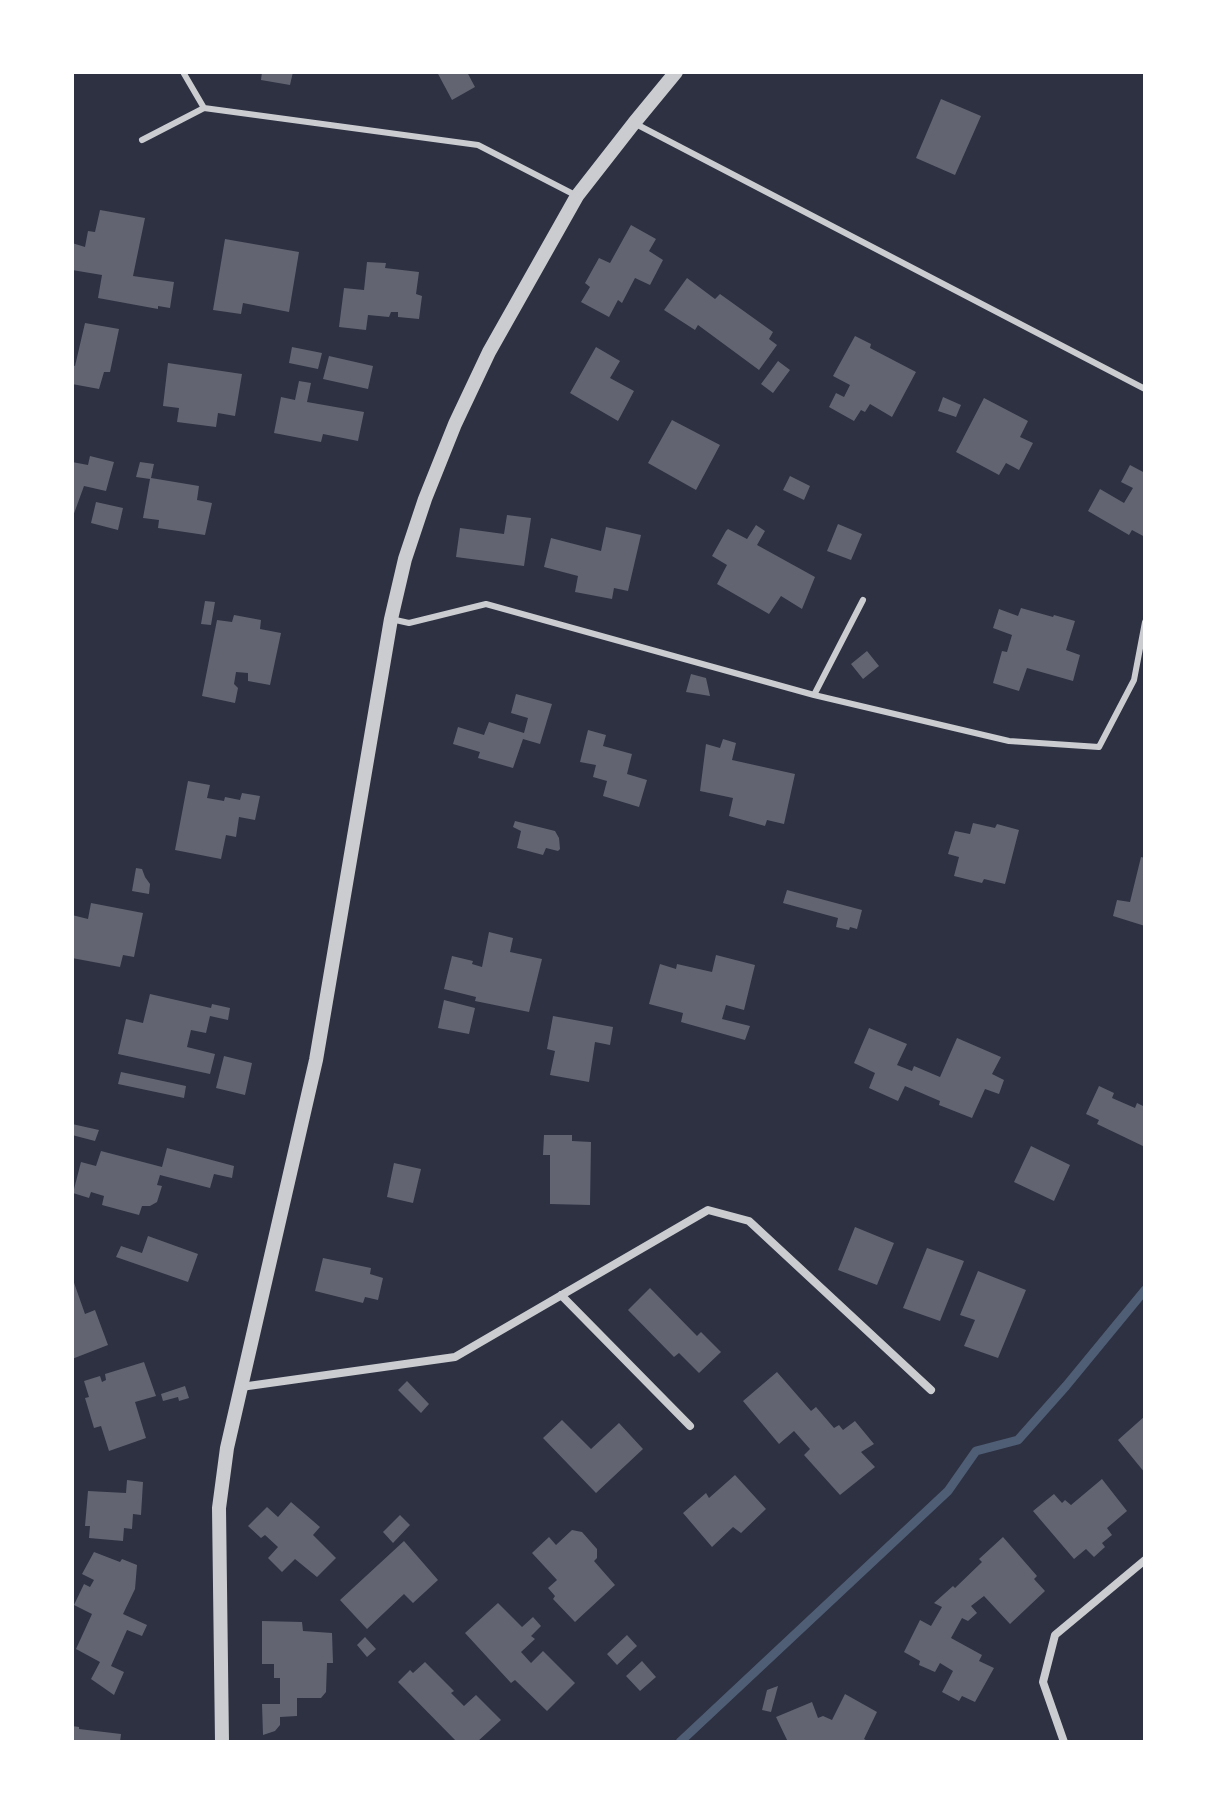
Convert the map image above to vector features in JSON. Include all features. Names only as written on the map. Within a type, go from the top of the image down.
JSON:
[{"type":"street","points":[[222,1742],[219,1508],[227,1448],[316,1060],[391,619],[405,559],[455,424],[489,352],[577,196],[676,72]]},
{"type":"street","points":[[240,1387],[455,1357],[708,1210],[749,1221],[931,1390]]},
{"type":"street","points":[[561,1295],[690,1426]]},
{"type":"street","points":[[1064,1742],[1043,1682],[1055,1635],[1145,1560]]},
{"type":"lane","points":[[183,72],[204,108]]},
{"type":"lane","points":[[142,140],[204,108],[478,145],[577,196]]},
{"type":"lane","points":[[634,123],[1145,389]]},
{"type":"lane","points":[[814,695],[863,600]]},
{"type":"lane","points":[[391,619],[409,623],[486,604],[814,695],[1009,741],[1099,747],[1134,680],[1145,622]]},
{"type":"building","points":[[262,72],[293,72],[290,85],[261,80]]},
{"type":"building","points":[[437,72],[467,72],[475,87],[452,100]]},
{"type":"building","points":[[941,99],[981,116],[955,175],[916,158]]},
{"type":"building","points":[[100,210],[145,218],[133,276],[174,282],[170,308],[158,306],[158,309],[98,298],[102,275],[72,270],[72,243],[85,247],[88,231],[95,232]]},
{"type":"building","points":[[631,225],[656,239],[649,251],[663,260],[650,285],[635,278],[622,303],[618,300],[609,317],[581,302],[590,287],[585,283],[599,258],[610,263]]},
{"type":"building","points":[[225,239],[299,252],[289,312],[243,303],[241,314],[213,310]]},
{"type":"building","points":[[367,262],[386,263],[385,268],[419,272],[416,294],[422,296],[419,319],[398,317],[398,312],[391,312],[389,317],[368,315],[366,330],[339,327],[344,288],[364,290]]},
{"type":"building","points":[[687,278],[715,299],[720,294],[773,332],[769,339],[777,345],[759,370],[698,325],[695,330],[664,310]]},
{"type":"building","points":[[85,323],[119,329],[110,372],[104,372],[99,389],[72,384],[72,365],[75,366]]},
{"type":"building","points":[[855,336],[871,344],[870,348],[916,372],[892,417],[870,404],[865,412],[861,410],[854,421],[829,407],[836,393],[844,397],[850,385],[833,376]]},
{"type":"building","points":[[292,347],[322,353],[318,369],[289,363]]},
{"type":"building","points":[[596,347],[620,361],[610,378],[634,391],[618,421],[570,393]]},
{"type":"building","points":[[329,356],[373,366],[368,389],[323,379]]},
{"type":"building","points":[[778,361],[790,370],[773,393],[761,384]]},
{"type":"building","points":[[168,363],[242,374],[235,416],[218,413],[216,427],[177,422],[179,408],[163,406]]},
{"type":"building","points":[[299,381],[311,383],[307,402],[364,412],[358,441],[323,434],[321,442],[274,433],[281,397],[295,400]]},
{"type":"building","points":[[943,397],[961,405],[956,417],[938,411]]},
{"type":"building","points":[[984,398],[1028,421],[1020,437],[1033,443],[1019,470],[1006,463],[999,475],[956,452]]},
{"type":"building","points":[[672,420],[720,445],[696,490],[648,463]]},
{"type":"building","points":[[90,456],[114,462],[106,491],[84,486],[72,519],[72,462],[88,465]]},
{"type":"building","points":[[140,462],[154,464],[151,478],[199,486],[197,500],[212,503],[205,535],[158,528],[159,520],[143,518],[150,479],[136,477]]},
{"type":"building","points":[[1130,465],[1145,473],[1145,537],[1132,530],[1129,535],[1088,511],[1100,489],[1124,503],[1133,488],[1121,482]]},
{"type":"building","points":[[790,476],[810,486],[804,500],[783,490]]},
{"type":"building","points":[[96,502],[123,508],[118,530],[91,523]]},
{"type":"building","points":[[507,515],[531,518],[524,566],[456,557],[460,528],[504,534]]},
{"type":"building","points":[[838,524],[862,534],[851,560],[827,551]]},
{"type":"building","points":[[756,525],[765,531],[757,545],[815,577],[802,609],[781,596],[769,614],[717,584],[727,565],[712,556],[726,531],[728,529],[747,539]]},
{"type":"building","points":[[606,527],[641,535],[628,591],[614,588],[612,599],[575,592],[578,576],[544,567],[551,538],[601,551]]},
{"type":"building","points":[[205,601],[215,602],[211,625],[201,624]]},
{"type":"building","points":[[1021,608],[1075,621],[1066,650],[1080,655],[1073,681],[1027,668],[1019,691],[993,683],[1002,651],[1007,652],[1012,635],[993,628],[999,609],[1018,616]]},
{"type":"building","points":[[234,615],[261,620],[260,629],[281,633],[270,685],[248,681],[248,673],[236,672],[234,684],[238,688],[235,703],[202,696],[217,620],[232,622]]},
{"type":"building","points":[[867,651],[879,666],[863,679],[851,664]]},
{"type":"building","points":[[691,674],[706,678],[710,696],[686,692]]},
{"type":"building","points":[[516,694],[552,704],[540,744],[523,739],[513,768],[478,758],[480,752],[453,744],[458,727],[484,735],[489,722],[524,733],[528,718],[511,713]]},
{"type":"building","points":[[588,730],[606,735],[603,746],[632,754],[627,774],[647,780],[639,807],[603,796],[607,781],[593,777],[596,765],[580,762]]},
{"type":"building","points":[[723,739],[736,743],[732,760],[795,774],[784,824],[767,820],[765,826],[729,816],[733,798],[700,791],[706,744],[720,748]]},
{"type":"building","points":[[188,781],[210,785],[207,798],[240,800],[242,793],[260,796],[255,820],[239,817],[236,837],[226,835],[221,859],[175,850]]},
{"type":"building","points":[[515,821],[555,831],[560,849],[546,848],[543,855],[517,848],[521,831],[513,827]]},
{"type":"building","points":[[973,823],[995,828],[997,824],[1019,830],[1005,884],[984,879],[982,883],[954,876],[959,857],[948,854],[955,831],[970,834]]},
{"type":"building","points":[[1141,857],[1145,858],[1145,926],[1113,916],[1117,900],[1130,902]]},
{"type":"building","points":[[136,868],[142,869],[150,884],[149,894],[132,891]]},
{"type":"building","points":[[787,890],[862,910],[857,929],[836,927],[838,918],[783,903]]},
{"type":"building","points":[[91,903],[143,913],[134,957],[123,955],[120,967],[72,958],[72,915],[88,919]]},
{"type":"building","points":[[489,932],[513,938],[510,952],[542,959],[529,1012],[475,1001],[476,997],[444,989],[452,956],[473,961],[472,964],[482,967]]},
{"type":"building","points":[[716,955],[755,965],[744,1010],[726,1005],[722,1019],[750,1026],[745,1040],[681,1022],[683,1013],[649,1004],[660,964],[676,969],[677,964],[712,972]]},
{"type":"building","points":[[150,994],[211,1008],[212,1004],[230,1008],[228,1020],[210,1016],[206,1033],[191,1030],[187,1047],[215,1054],[210,1074],[118,1054],[126,1019],[143,1023]]},
{"type":"building","points":[[444,1000],[475,1008],[469,1034],[438,1028]]},
{"type":"building","points":[[553,1016],[613,1027],[610,1045],[595,1042],[589,1082],[550,1075],[555,1051],[547,1049]]},
{"type":"building","points":[[869,1028],[907,1044],[897,1065],[912,1071],[914,1066],[940,1077],[957,1038],[1001,1057],[992,1074],[1004,1080],[999,1094],[985,1089],[972,1118],[939,1105],[940,1101],[905,1086],[898,1101],[869,1088],[875,1073],[854,1063]]},
{"type":"building","points":[[224,1056],[252,1063],[245,1095],[216,1088]]},
{"type":"building","points":[[121,1072],[186,1086],[184,1098],[118,1084]]},
{"type":"building","points":[[1099,1086],[1114,1093],[1112,1098],[1135,1108],[1137,1103],[1145,1107],[1145,1147],[1097,1124],[1099,1120],[1086,1114]]},
{"type":"building","points":[[72,1124],[99,1130],[95,1141],[72,1135]]},
{"type":"building","points":[[544,1135],[572,1135],[572,1141],[591,1142],[590,1205],[550,1204],[550,1155],[543,1155]]},
{"type":"building","points":[[1031,1146],[1070,1165],[1054,1201],[1014,1182]]},
{"type":"building","points":[[167,1148],[234,1166],[232,1178],[214,1174],[210,1188],[160,1175],[157,1185],[162,1186],[157,1202],[142,1206],[139,1215],[102,1205],[104,1196],[91,1192],[89,1198],[73,1193],[81,1162],[96,1166],[101,1151],[162,1167]]},
{"type":"building","points":[[394,1163],[421,1169],[413,1203],[387,1197]]},
{"type":"building","points":[[855,1227],[894,1243],[877,1285],[838,1270]]},
{"type":"building","points":[[148,1236],[198,1254],[188,1282],[116,1257],[121,1246],[142,1253]]},
{"type":"building","points":[[927,1248],[964,1261],[940,1321],[903,1308]]},
{"type":"building","points":[[323,1258],[371,1268],[370,1274],[383,1278],[378,1300],[365,1297],[363,1303],[315,1291]]},
{"type":"building","points":[[978,1271],[1026,1290],[998,1358],[964,1346],[975,1320],[960,1315]]},
{"type":"building","points":[[72,1277],[85,1314],[95,1310],[108,1345],[72,1359]]},
{"type":"building","points":[[650,1288],[697,1336],[701,1332],[721,1352],[699,1373],[679,1353],[674,1357],[628,1310]]},
{"type":"building","points":[[144,1362],[156,1396],[135,1402],[146,1438],[109,1451],[101,1426],[94,1428],[85,1398],[89,1397],[84,1381],[100,1376],[102,1382],[106,1380],[105,1374]]},
{"type":"building","points":[[777,1372],[811,1411],[816,1407],[834,1428],[839,1425],[843,1430],[855,1421],[874,1444],[861,1452],[875,1467],[840,1495],[804,1455],[810,1449],[794,1431],[779,1444],[743,1401]]},
{"type":"building","points":[[407,1381],[429,1404],[421,1413],[398,1390]]},
{"type":"building","points":[[185,1386],[189,1398],[163,1401],[161,1394]]},
{"type":"building","points":[[1145,1416],[1145,1473],[1118,1440]]},
{"type":"building","points":[[562,1420],[591,1449],[619,1423],[643,1449],[596,1493],[543,1438]]},
{"type":"building","points":[[735,1475],[766,1509],[741,1533],[733,1527],[712,1547],[683,1513],[706,1493],[709,1498]]},
{"type":"building","points":[[1102,1479],[1127,1511],[1107,1528],[1112,1535],[1102,1543],[1105,1547],[1094,1557],[1086,1549],[1074,1559],[1033,1511],[1054,1494],[1062,1503],[1065,1500],[1071,1505]]},
{"type":"building","points":[[127,1480],[143,1482],[141,1515],[133,1514],[132,1529],[124,1528],[123,1541],[89,1538],[90,1526],[85,1526],[88,1491],[126,1493]]},
{"type":"building","points":[[291,1502],[320,1527],[313,1535],[336,1558],[317,1577],[295,1559],[282,1572],[268,1558],[278,1547],[248,1526],[267,1507],[278,1517]]},
{"type":"building","points":[[400,1515],[410,1525],[393,1543],[383,1532]]},
{"type":"building","points":[[572,1530],[582,1532],[597,1549],[594,1561],[615,1585],[575,1622],[553,1599],[555,1596],[548,1588],[557,1580],[532,1553],[549,1537],[556,1545]]},
{"type":"building","points":[[1003,1537],[1037,1576],[1034,1579],[1045,1591],[1010,1624],[984,1596],[971,1606],[977,1613],[968,1621],[962,1618],[951,1638],[982,1655],[979,1661],[994,1668],[975,1702],[962,1696],[959,1701],[942,1692],[953,1671],[940,1663],[935,1672],[919,1665],[920,1661],[904,1652],[920,1620],[931,1626],[942,1607],[934,1603],[953,1586],[955,1588]]},
{"type":"building","points":[[404,1541],[438,1580],[413,1603],[404,1594],[367,1629],[340,1600]]},
{"type":"building","points":[[94,1552],[137,1565],[135,1589],[123,1614],[147,1625],[142,1636],[127,1630],[111,1666],[124,1672],[114,1695],[91,1679],[100,1662],[76,1649],[92,1614],[74,1605],[84,1584],[90,1587],[94,1580],[82,1574]]},
{"type":"building","points":[[498,1603],[522,1627],[533,1617],[541,1626],[531,1636],[535,1639],[521,1652],[531,1663],[543,1651],[575,1683],[547,1711],[515,1680],[511,1683],[465,1633]]},
{"type":"building","points":[[262,1621],[302,1622],[303,1631],[332,1633],[333,1663],[327,1663],[326,1692],[321,1698],[297,1698],[297,1716],[280,1717],[280,1725],[275,1731],[263,1735],[262,1704],[280,1704],[280,1678],[274,1678],[274,1664],[262,1664]]},
{"type":"building","points":[[627,1635],[637,1646],[617,1665],[607,1654]]},
{"type":"building","points":[[365,1637],[376,1649],[367,1657],[357,1645]]},
{"type":"building","points":[[642,1661],[656,1677],[640,1691],[626,1676]]},
{"type":"building","points":[[425,1662],[454,1691],[451,1693],[464,1706],[476,1695],[501,1720],[477,1742],[457,1742],[398,1682],[410,1670],[413,1673]]},
{"type":"building","points":[[778,1686],[771,1712],[762,1710],[767,1690]]},
{"type":"building","points":[[845,1694],[877,1712],[864,1739],[870,1742],[788,1742],[776,1717],[812,1702],[818,1718],[823,1716],[832,1720]]},
{"type":"building","points":[[72,1726],[121,1734],[120,1742],[72,1742]]},
{"type":"waterway","points":[[680,1742],[948,1491],[976,1451],[1018,1440],[1145,1290]]}]
